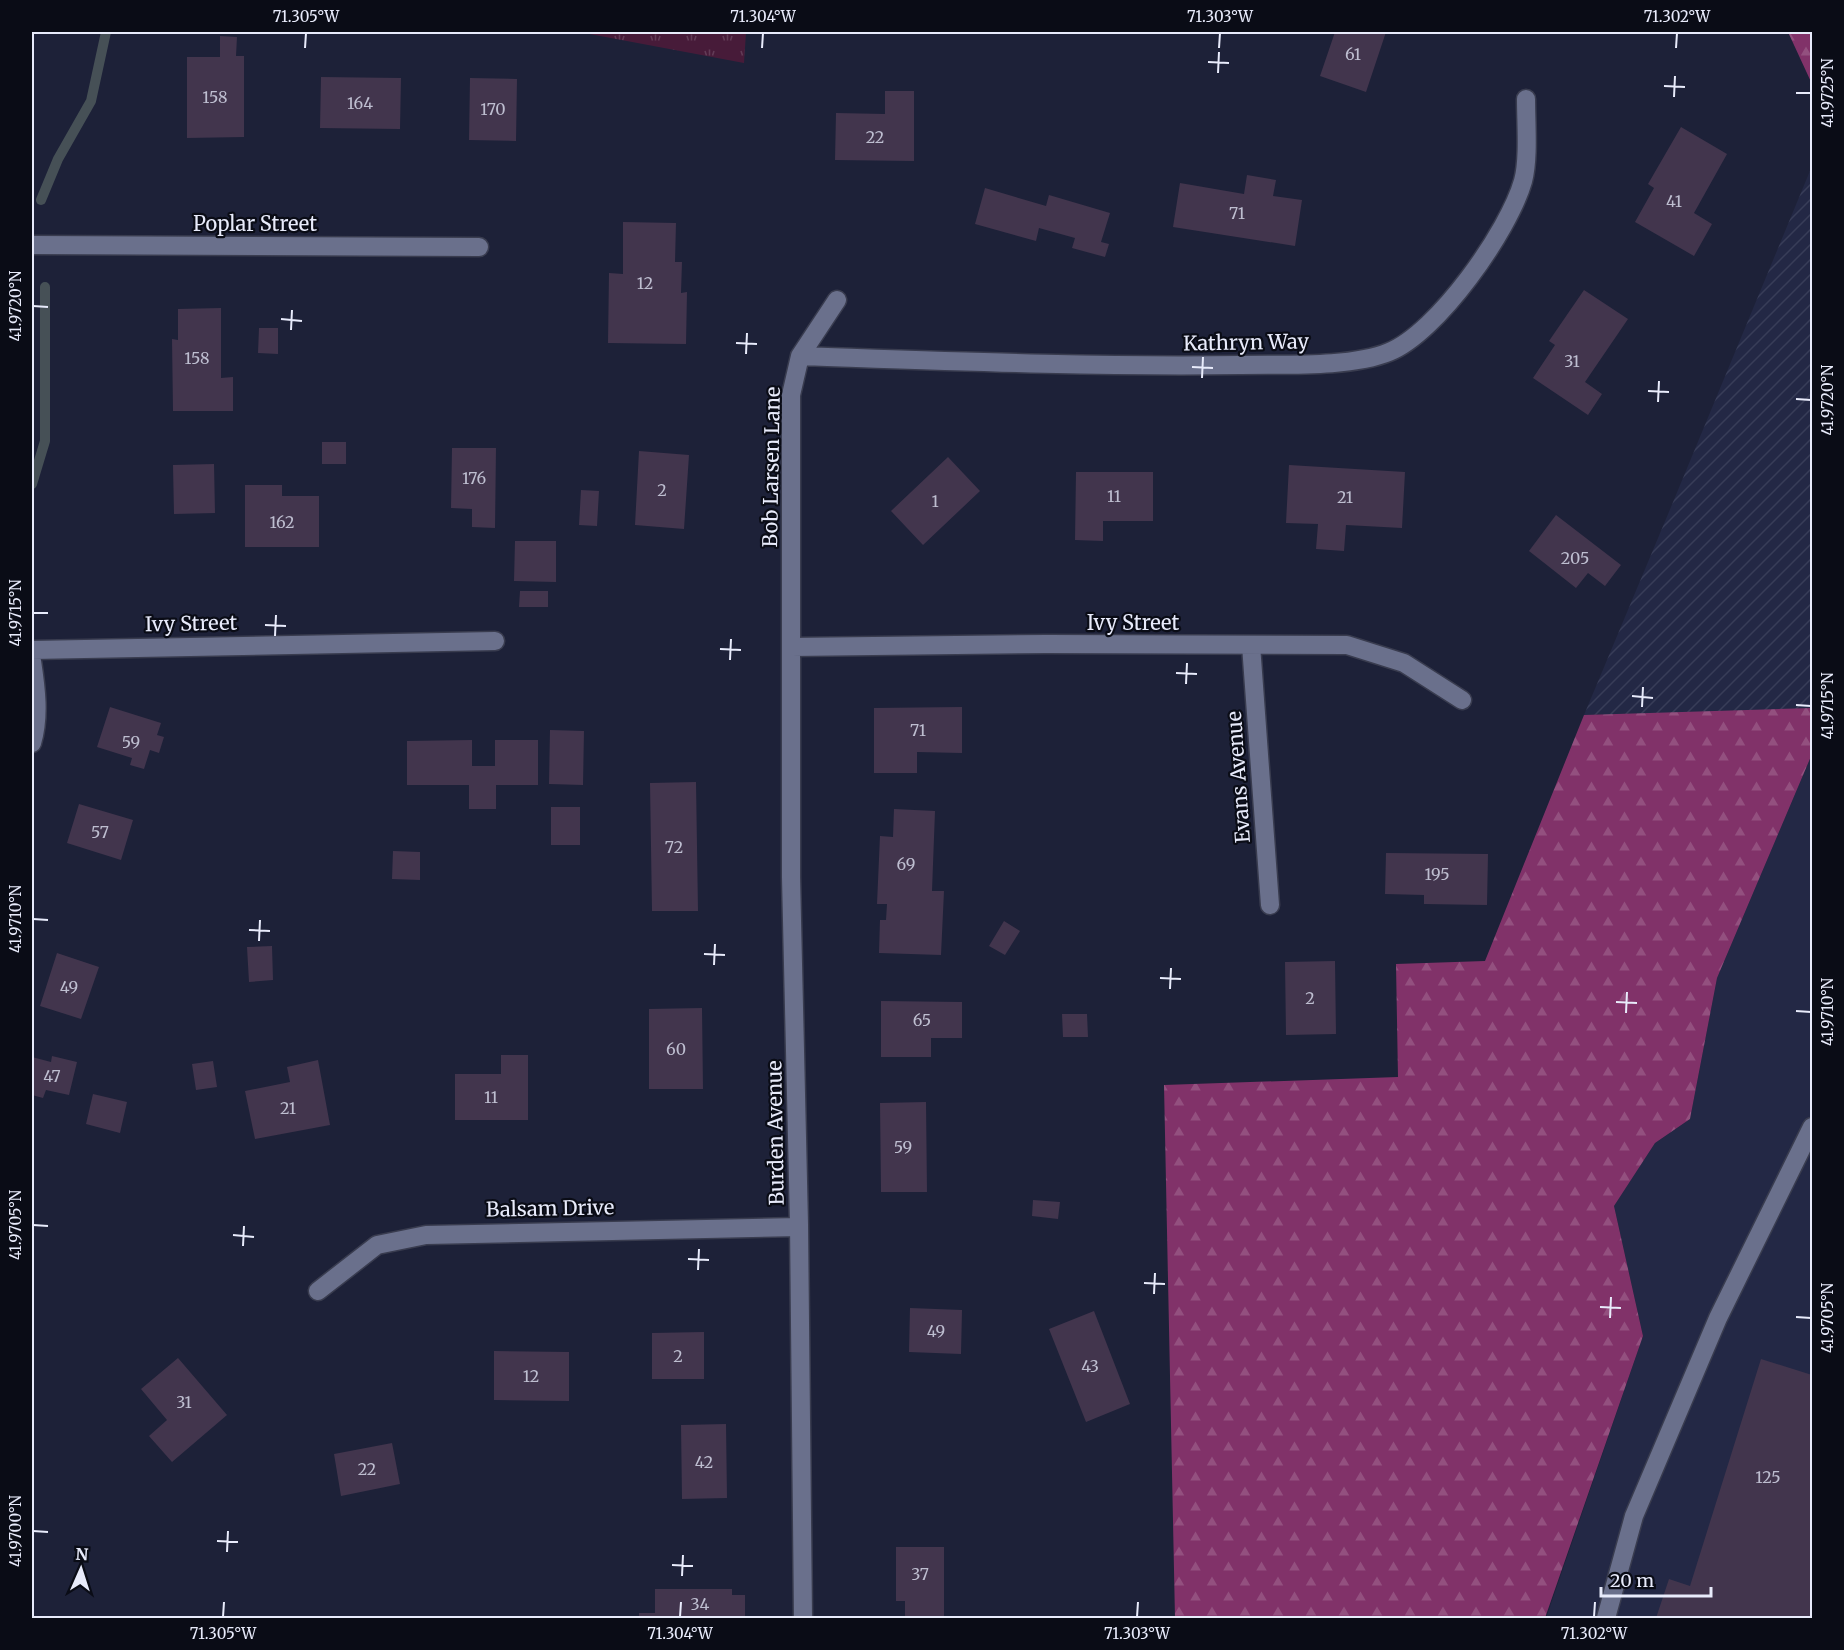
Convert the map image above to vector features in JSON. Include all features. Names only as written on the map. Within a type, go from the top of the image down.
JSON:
[{"type":"street","name":"Kathryn Way","points":[[800,356],[1170,366],[1334,363],[1388,352],[1425,330],[1470,276],[1507,221],[1524,179],[1527,99]]},
{"type":"street","name":"Poplar Street","points":[[32,244],[479,247]]},
{"type":"street","name":"Bob Larsen Lane","points":[[791,647],[791,394],[800,356],[837,300]]},
{"type":"street","name":"Ivy Street","points":[[32,650],[495,641]]},
{"type":"street","name":"Evans Avenue","points":[[1251,645],[1270,905]]},
{"type":"street","name":"Ivy Street","points":[[791,647],[1347,645],[1404,663],[1462,700]]},
{"type":"street","name":"Burden Avenue","points":[[791,647],[791,877],[799,1227],[803,1618]]},
{"type":"street","points":[[32,661],[36,687],[36,730],[32,743]]},
{"type":"street","points":[[1606,1618],[1639,1505],[1718,1318],[1812,1127]]},
{"type":"street","name":"Balsam Drive","points":[[318,1291],[377,1245],[426,1234],[799,1227]]},
{"type":"shaded area","points":[[1812,166],[1812,711],[1584,715],[1671,507]]},
{"type":"shaded area","points":[[1812,754],[1812,1618],[1546,1618],[1643,1336],[1614,1206],[1655,1143],[1690,1119],[1717,978]]},
{"type":"green space","points":[[579,32],[746,32],[744,63]]},
{"type":"green space","points":[[1788,32],[1812,32],[1812,84]]},
{"type":"green space","points":[[1812,708],[1812,754],[1717,978],[1690,1119],[1655,1143],[1614,1206],[1643,1336],[1545,1618],[1175,1618],[1164,1085],[1398,1077],[1396,964],[1485,961],[1584,715]]},
{"type":"building","points":[[1335,32],[1386,32],[1366,92],[1320,76]]},
{"type":"building","points":[[220,36],[237,37],[236,56],[244,56],[244,137],[187,138],[187,57],[220,57]]},
{"type":"building","points":[[321,77],[401,78],[400,129],[320,128]]},
{"type":"building","points":[[470,78],[517,79],[516,141],[469,140]]},
{"type":"building","points":[[885,91],[914,91],[914,161],[835,160],[836,113],[885,114]]},
{"type":"building","points":[[1681,127],[1727,154],[1694,213],[1712,224],[1694,256],[1635,222],[1654,188],[1648,184]]},
{"type":"building","points":[[1247,175],[1276,180],[1273,196],[1302,200],[1295,246],[1173,227],[1180,183],[1244,194]]},
{"type":"building","points":[[985,188],[1046,206],[1049,195],[1110,213],[1101,242],[1109,244],[1105,257],[1072,248],[1075,238],[1039,228],[1036,241],[975,224]]},
{"type":"building","points":[[623,222],[676,223],[675,262],[682,262],[681,293],[687,292],[686,344],[608,343],[609,273],[623,274]]},
{"type":"building","points":[[1584,290],[1628,319],[1585,382],[1602,394],[1588,415],[1533,378],[1555,345],[1549,341]]},
{"type":"building","points":[[221,308],[221,378],[233,377],[233,411],[173,411],[172,339],[178,340],[178,309]]},
{"type":"building","points":[[259,328],[278,328],[278,354],[258,353]]},
{"type":"building","points":[[322,442],[346,442],[346,464],[322,464]]},
{"type":"building","points":[[452,448],[496,448],[495,528],[472,527],[472,509],[451,508]]},
{"type":"building","points":[[639,451],[689,455],[684,529],[635,525]]},
{"type":"building","points":[[948,457],[980,491],[923,545],[891,511]]},
{"type":"building","points":[[214,464],[215,513],[174,514],[173,465]]},
{"type":"building","points":[[1289,465],[1405,472],[1402,528],[1346,525],[1344,551],[1316,549],[1318,524],[1286,523]]},
{"type":"building","points":[[1076,472],[1153,472],[1153,521],[1103,521],[1103,541],[1075,540]]},
{"type":"building","points":[[245,485],[282,485],[282,496],[319,496],[319,547],[245,547]]},
{"type":"building","points":[[581,490],[599,491],[597,526],[579,525]]},
{"type":"building","points":[[1556,515],[1621,565],[1605,586],[1588,573],[1576,588],[1529,551]]},
{"type":"building","points":[[515,541],[556,541],[556,582],[514,581]]},
{"type":"building","points":[[520,591],[548,591],[548,607],[519,607]]},
{"type":"building","points":[[110,707],[161,723],[157,735],[164,737],[159,753],[150,750],[144,769],[130,765],[132,758],[97,747]]},
{"type":"building","points":[[962,707],[962,753],[917,752],[917,773],[874,773],[874,708]]},
{"type":"building","points":[[550,730],[584,731],[583,785],[549,784]]},
{"type":"building","points":[[472,740],[472,766],[495,766],[495,740],[538,740],[538,785],[496,785],[496,809],[469,809],[469,785],[407,785],[407,741]]},
{"type":"building","points":[[696,782],[698,911],[652,911],[650,783]]},
{"type":"building","points":[[79,804],[133,820],[121,860],[67,843]]},
{"type":"building","points":[[551,807],[580,807],[580,845],[551,845]]},
{"type":"building","points":[[894,809],[935,811],[932,891],[944,891],[941,955],[879,953],[880,920],[886,920],[887,904],[877,904],[880,836],[893,837]]},
{"type":"building","points":[[393,851],[420,852],[420,880],[392,879]]},
{"type":"building","points":[[1386,853],[1488,854],[1487,905],[1424,904],[1424,895],[1385,894]]},
{"type":"building","points":[[1004,921],[1020,931],[1005,955],[989,946]]},
{"type":"building","points":[[272,946],[273,980],[249,982],[247,947]]},
{"type":"building","points":[[57,953],[99,967],[81,1019],[40,1006]]},
{"type":"building","points":[[1335,961],[1336,1034],[1286,1035],[1285,962]]},
{"type":"building","points":[[881,1001],[962,1002],[962,1038],[931,1038],[931,1057],[881,1057]]},
{"type":"building","points":[[702,1008],[703,1089],[649,1089],[649,1009]]},
{"type":"building","points":[[1062,1014],[1087,1014],[1088,1037],[1063,1037]]},
{"type":"building","points":[[501,1055],[528,1055],[528,1120],[455,1120],[455,1074],[501,1074]]},
{"type":"building","points":[[52,1056],[77,1062],[69,1095],[46,1090],[43,1098],[32,1095],[32,1057],[51,1062]]},
{"type":"building","points":[[318,1060],[330,1125],[255,1139],[245,1091],[290,1082],[287,1067]]},
{"type":"building","points":[[213,1061],[217,1087],[196,1090],[192,1064]]},
{"type":"building","points":[[93,1094],[127,1102],[120,1133],[86,1124]]},
{"type":"building","points":[[926,1102],[927,1192],[881,1192],[880,1103]]},
{"type":"building","points":[[1033,1200],[1060,1202],[1058,1219],[1032,1216]]},
{"type":"building","points":[[910,1308],[962,1310],[961,1354],[909,1352]]},
{"type":"building","points":[[1094,1311],[1130,1404],[1086,1422],[1049,1329]]},
{"type":"building","points":[[704,1332],[704,1379],[652,1379],[652,1333]]},
{"type":"building","points":[[494,1351],[569,1352],[569,1401],[494,1400]]},
{"type":"building","points":[[178,1358],[227,1415],[172,1462],[149,1436],[167,1420],[141,1389]]},
{"type":"building","points":[[1761,1359],[1812,1375],[1812,1618],[1656,1618],[1669,1579],[1690,1586]]},
{"type":"building","points":[[726,1424],[727,1498],[682,1499],[681,1425]]},
{"type":"building","points":[[392,1443],[400,1484],[341,1496],[334,1454]]},
{"type":"building","points":[[896,1547],[944,1547],[944,1618],[905,1618],[905,1601],[896,1601]]},
{"type":"building","points":[[655,1589],[732,1589],[732,1595],[745,1595],[745,1618],[639,1618],[639,1613],[655,1613]]},
{"type":"waterway","points":[[41,200],[58,159],[91,101],[106,32]]},
{"type":"waterway","points":[[32,484],[45,441],[45,287]]}]
